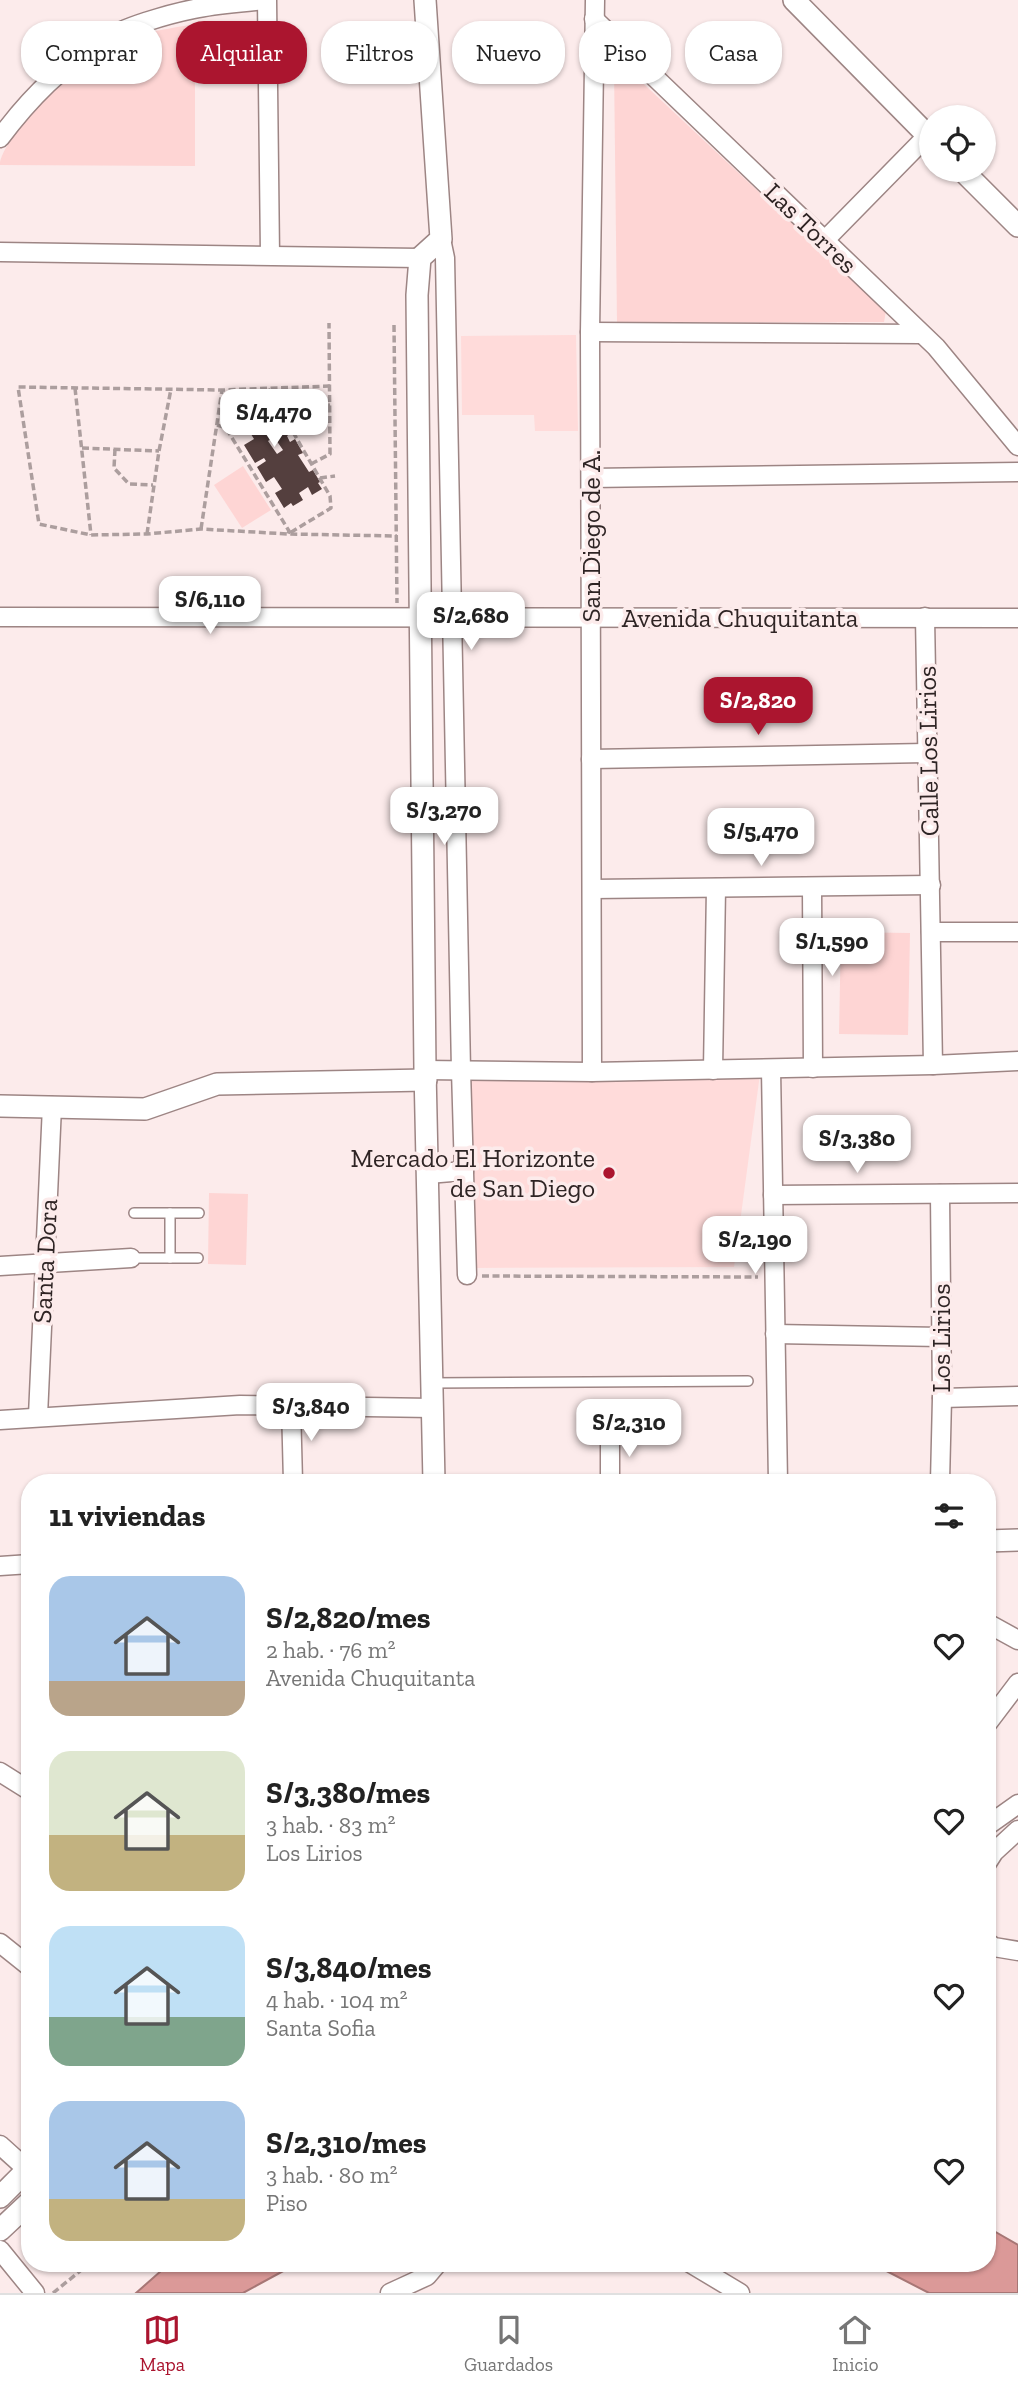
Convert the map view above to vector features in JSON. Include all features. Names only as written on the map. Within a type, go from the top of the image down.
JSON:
[{"type":"street","points":[[0,138],[38,93],[66,66],[104,39],[147,22],[193,9],[265,0],[270,255]]},
{"type":"street","points":[[425,0],[441,239],[445,258],[467,1276]]},
{"type":"street","name":"San Diego de A.","points":[[592,1072],[590,332],[594,0]]},
{"type":"street","points":[[794,0],[919,127]]},
{"type":"street","name":"Las Torres","points":[[594,19],[936,346],[1018,446]]},
{"type":"street","points":[[824,241],[919,147]]},
{"type":"street","points":[[974,182],[1018,226]]},
{"type":"street","points":[[434,1474],[426,1075],[417,295],[420,258],[441,239]]},
{"type":"street","points":[[0,252],[420,258]]},
{"type":"street","points":[[590,332],[921,334]]},
{"type":"street","points":[[591,478],[1018,472]]},
{"type":"street","name":"Avenida Chuquitanta","points":[[0,617],[1018,618]]},
{"type":"street","name":"Calle Los Lirios","points":[[925,617],[933,1065]]},
{"type":"street","points":[[592,759],[926,753]]},
{"type":"street","points":[[592,890],[931,885]]},
{"type":"street","points":[[812,887],[813,1068]]},
{"type":"street","points":[[713,1070],[716,888]]},
{"type":"street","points":[[932,932],[1018,932]]},
{"type":"street","points":[[0,1106],[145,1109],[217,1084],[426,1075],[461,1070],[592,1072],[1018,1061]]},
{"type":"street","points":[[771,1069],[778,1474]]},
{"type":"street","name":"Santa Dora","points":[[38,1416],[52,1106]]},
{"type":"street","points":[[428,1174],[464,1171]]},
{"type":"street","points":[[773,1195],[1018,1193]]},
{"type":"street","name":"Los Lirios","points":[[940,1194],[940,1474]]},
{"type":"street","points":[[0,1266],[131,1258]]},
{"type":"street","points":[[775,1334],[941,1337]]},
{"type":"street","points":[[942,1398],[1018,1395]]},
{"type":"street","points":[[0,1420],[240,1405],[432,1408]]},
{"type":"street","points":[[291,1405],[293,1474]]},
{"type":"street","points":[[610,1435],[610,1474]]},
{"type":"street","points":[[996,1540],[1018,1539]]},
{"type":"street","points":[[0,1566],[21,1565]]},
{"type":"street","points":[[996,1628],[1018,1640]]},
{"type":"street","points":[[996,1711],[1018,1683]]},
{"type":"street","points":[[0,1772],[21,1779]]},
{"type":"street","points":[[996,1820],[1018,1804]]},
{"type":"street","points":[[996,1850],[1018,1830]]},
{"type":"street","points":[[0,1943],[21,1960]]},
{"type":"street","points":[[996,1947],[1018,1951]]},
{"type":"street","points":[[0,2145],[21,2162]]},
{"type":"street","points":[[0,2197],[21,2177]]},
{"type":"street","points":[[0,2230],[21,2210]]},
{"type":"street","points":[[0,2250],[35,2293]]},
{"type":"street","points":[[390,2293],[430,2272]]},
{"type":"street","points":[[705,2272],[740,2293]]},
{"type":"lane","points":[[134,1213],[199,1213]]},
{"type":"lane","points":[[170,1213],[170,1258]]},
{"type":"lane","points":[[131,1258],[198,1258]]},
{"type":"lane","points":[[432,1383],[748,1381]]},
{"type":"path","points":[[312,464],[330,454],[329,323]]},
{"type":"path","points":[[394,325],[397,611]]},
{"type":"path","points":[[330,386],[222,390],[18,387],[38,524],[91,535],[201,529],[397,536]]},
{"type":"path","points":[[75,388],[91,535]]},
{"type":"path","points":[[147,534],[171,389]]},
{"type":"path","points":[[268,389],[330,496],[331,508],[288,534]]},
{"type":"path","points":[[201,529],[222,390]]},
{"type":"path","points":[[290,427],[323,406],[330,405]]},
{"type":"path","points":[[217,425],[226,428],[289,531],[288,534]]},
{"type":"path","points":[[82,448],[159,451]]},
{"type":"path","points":[[114,449],[114,468],[129,484],[153,485]]},
{"type":"path","points":[[320,478],[335,476]]},
{"type":"path","points":[[467,1276],[775,1277]]},
{"type":"path","points":[[53,2293],[79,2272]]},
{"type":"shaded area","points":[[176,27],[176,84],[195,84],[195,166],[0,165],[13,137],[61,84],[162,84],[162,30]]},
{"type":"shaded area","points":[[614,84],[644,84],[886,311],[884,322],[617,323]]},
{"type":"shaded area","points":[[576,335],[578,431],[535,431],[534,415],[462,415],[461,336]]},
{"type":"shaded area","points":[[243,466],[271,510],[242,528],[214,485]]},
{"type":"shaded area","points":[[841,932],[910,933],[908,1035],[839,1034]]},
{"type":"shaded area","name":"Mercado El Horizonte de San Diego","points":[[760,1074],[734,1267],[471,1268],[469,1079]]},
{"type":"shaded area","points":[[209,1193],[248,1194],[246,1265],[208,1264]]},
{"type":"shaded area","points":[[996,2232],[1018,2245],[1018,2293],[929,2293],[888,2272],[996,2272]]},
{"type":"shaded area","points":[[160,2272],[282,2272],[243,2293],[136,2293]]},
{"type":"building","points":[[266,391],[274,404],[269,407],[278,422],[284,418],[292,432],[287,436],[290,442],[295,439],[303,453],[298,455],[309,472],[313,470],[320,482],[318,483],[322,489],[312,495],[308,487],[299,493],[303,500],[293,506],[291,503],[284,508],[275,493],[282,489],[274,477],[266,482],[257,467],[266,461],[264,458],[255,463],[244,445],[254,439],[246,426],[236,432],[225,416],[237,409],[235,405],[243,400],[248,408],[256,403],[252,396]],"holes":[[[274,437],[283,450],[277,454],[268,441]]]},
{"type":"place","name":"Mercado El Horizonte de San Diego","points":[[609,1173]]}]
